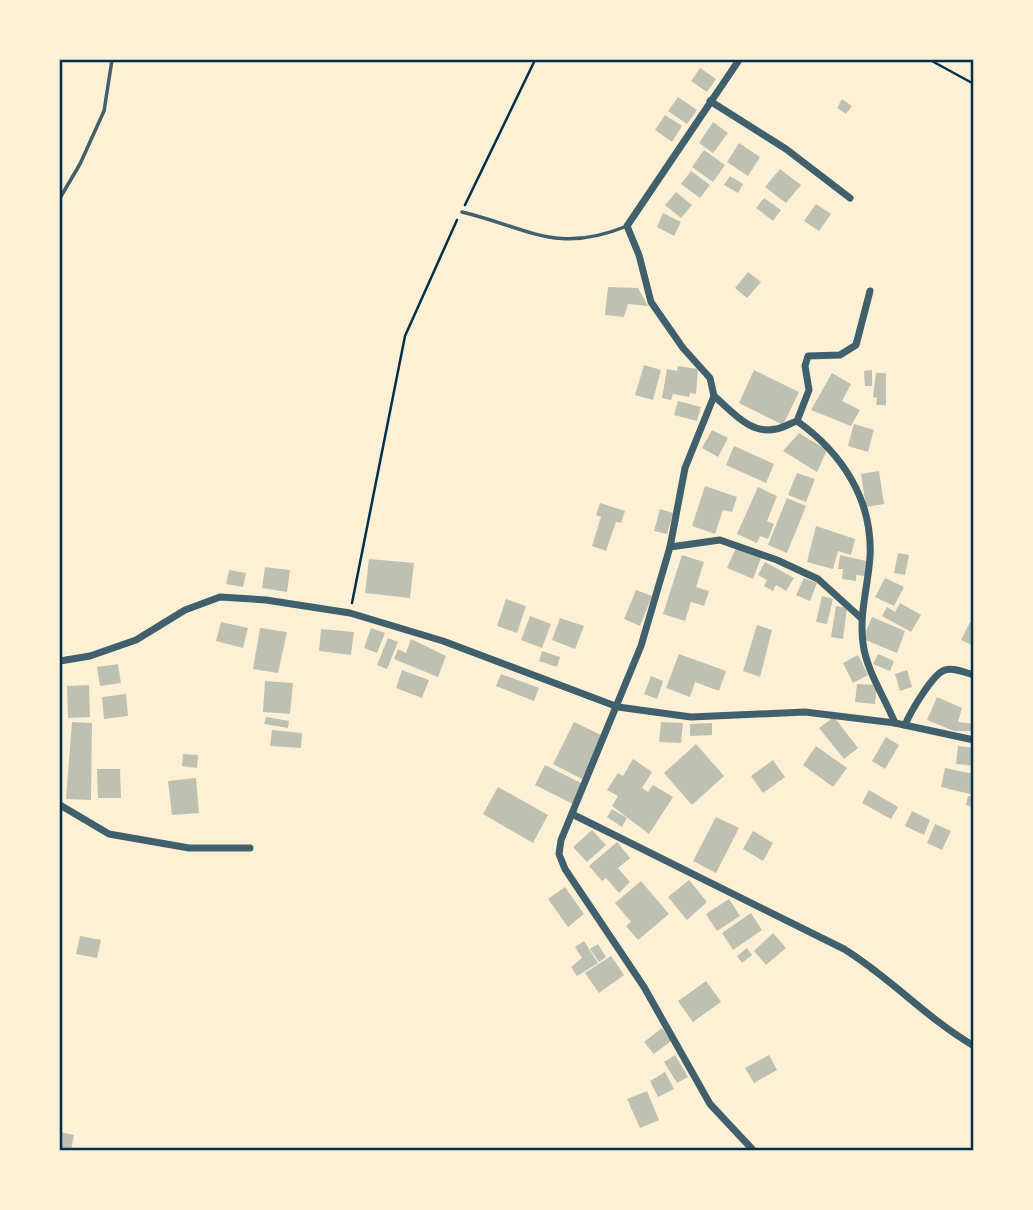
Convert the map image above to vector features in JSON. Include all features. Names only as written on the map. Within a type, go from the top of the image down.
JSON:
[{"type":"street","points":[[739,60],[627,226],[639,255],[651,302],[683,348],[710,378],[714,396],[744,424],[764,430],[778,429],[797,421],[809,390],[810,379],[805,366],[808,356],[841,355],[856,345],[870,291]]},
{"type":"street","points":[[710,101],[786,149],[850,198]]},
{"type":"street","points":[[714,396],[685,468],[670,547],[641,646],[574,815],[561,841],[559,854],[565,869],[644,987],[710,1104],[752,1150]]},
{"type":"street","points":[[797,421],[840,458],[867,519],[870,557],[862,618],[863,647],[895,723]]},
{"type":"street","points":[[670,547],[694,542],[726,541],[818,579],[862,618]]},
{"type":"street","points":[[60,661],[90,656],[136,640],[185,610],[220,597],[350,613],[516,667],[618,707],[691,717],[805,712],[895,723],[974,740]]},
{"type":"street","points":[[905,725],[912,708],[940,673],[953,670],[974,674]]},
{"type":"street","points":[[60,805],[109,834],[190,848],[250,848]]},
{"type":"street","points":[[574,815],[844,949],[872,967],[927,1016],[974,1046]]},
{"type":"lane","points":[[60,198],[80,164],[104,111],[112,60]]},
{"type":"lane","points":[[462,212],[541,238],[568,241],[605,235],[627,226]]},
{"type":"path","points":[[350,613],[405,336],[535,60]]},
{"type":"path","points":[[930,60],[974,84]]},
{"type":"building","points":[[700,68],[716,79],[707,92],[691,81]]},
{"type":"building","points":[[678,97],[697,110],[687,124],[668,111]]},
{"type":"building","points":[[842,99],[852,106],[846,114],[837,108]]},
{"type":"building","points":[[665,115],[682,126],[672,142],[655,130]]},
{"type":"building","points":[[713,122],[728,133],[713,153],[699,143]]},
{"type":"building","points":[[739,143],[760,157],[748,176],[727,162]]},
{"type":"building","points":[[704,150],[725,165],[713,182],[692,167]]},
{"type":"building","points":[[780,169],[801,185],[786,203],[765,187]]},
{"type":"building","points":[[691,171],[710,185],[700,198],[681,184]]},
{"type":"building","points":[[730,176],[743,184],[738,193],[724,185]]},
{"type":"building","points":[[676,192],[692,205],[681,218],[665,205]]},
{"type":"building","points":[[764,198],[781,210],[773,221],[756,208]]},
{"type":"building","points":[[816,204],[831,214],[819,231],[804,221]]},
{"type":"building","points":[[663,213],[681,222],[674,236],[657,227]]},
{"type":"building","points":[[748,272],[761,282],[747,298],[735,288]]},
{"type":"building","points":[[608,287],[638,288],[648,306],[628,304],[624,317],[605,315]]},
{"type":"building","points":[[644,365],[661,370],[653,400],[635,395]]},
{"type":"building","points":[[678,366],[698,369],[696,394],[690,393],[689,397],[673,394],[671,400],[662,398],[667,369],[677,371]]},
{"type":"building","points":[[754,370],[799,392],[783,425],[739,403]]},
{"type":"building","points":[[872,370],[872,386],[865,386],[864,371]]},
{"type":"building","points":[[832,373],[851,384],[842,401],[860,410],[851,426],[811,410]]},
{"type":"building","points":[[876,373],[886,373],[886,405],[876,405],[877,398],[873,397]]},
{"type":"building","points":[[678,401],[701,407],[697,421],[674,415]]},
{"type":"building","points":[[854,424],[874,430],[868,452],[848,446]]},
{"type":"building","points":[[712,430],[728,438],[718,457],[702,448]]},
{"type":"building","points":[[799,433],[827,450],[817,472],[783,451]]},
{"type":"building","points":[[734,446],[774,464],[766,483],[726,465]]},
{"type":"building","points":[[879,471],[884,504],[866,507],[861,474]]},
{"type":"building","points":[[797,473],[815,479],[806,502],[788,495]]},
{"type":"building","points":[[705,486],[737,497],[732,512],[723,510],[715,534],[692,526]]},
{"type":"building","points":[[758,487],[777,496],[767,521],[774,524],[768,539],[760,536],[757,543],[737,534]]},
{"type":"building","points":[[787,498],[806,506],[787,553],[768,545]]},
{"type":"building","points":[[600,503],[625,511],[621,523],[616,522],[606,551],[592,546],[601,517],[596,515]]},
{"type":"building","points":[[660,509],[673,513],[667,534],[654,531]]},
{"type":"building","points":[[816,526],[855,539],[851,555],[838,551],[833,569],[807,562]]},
{"type":"building","points":[[736,548],[761,558],[753,579],[727,568]]},
{"type":"building","points":[[898,553],[909,555],[905,575],[894,573]]},
{"type":"building","points":[[682,555],[704,562],[696,587],[709,591],[704,606],[691,602],[685,621],[663,614]]},
{"type":"building","points":[[840,555],[866,561],[865,576],[856,575],[856,581],[842,579],[843,569],[838,569]]},
{"type":"building","points":[[369,559],[414,563],[410,598],[365,593]]},
{"type":"building","points":[[765,562],[794,578],[786,591],[776,585],[773,591],[764,586],[767,580],[758,575]]},
{"type":"building","points":[[265,567],[290,570],[287,592],[262,588]]},
{"type":"building","points":[[229,570],[246,573],[243,587],[226,584]]},
{"type":"building","points":[[804,578],[817,583],[810,601],[796,595]]},
{"type":"building","points":[[885,578],[904,587],[894,606],[875,597]]},
{"type":"building","points":[[636,590],[652,596],[640,626],[624,619]]},
{"type":"building","points":[[822,596],[833,599],[827,624],[816,622]]},
{"type":"building","points":[[506,599],[526,606],[517,633],[497,626]]},
{"type":"building","points":[[900,603],[921,615],[911,632],[882,616],[887,607],[895,612]]},
{"type":"building","points":[[836,606],[847,608],[843,639],[831,637]]},
{"type":"building","points":[[530,616],[551,624],[542,648],[521,640]]},
{"type":"building","points":[[872,617],[905,631],[897,653],[863,639]]},
{"type":"building","points":[[560,618],[584,626],[575,649],[552,640]]},
{"type":"building","points":[[221,622],[248,628],[243,648],[216,641]]},
{"type":"building","points":[[970,622],[974,624],[974,646],[961,640]]},
{"type":"building","points":[[757,625],[772,630],[760,677],[743,671]]},
{"type":"building","points":[[260,628],[287,632],[278,673],[253,669]]},
{"type":"building","points":[[371,628],[385,633],[377,653],[364,648]]},
{"type":"building","points":[[321,629],[354,632],[351,655],[319,651]]},
{"type":"building","points":[[388,638],[398,642],[387,669],[377,665]]},
{"type":"building","points":[[411,639],[446,656],[438,677],[394,659],[398,649],[406,653]]},
{"type":"building","points":[[542,651],[560,657],[557,667],[539,661]]},
{"type":"building","points":[[679,654],[726,671],[719,691],[695,682],[690,697],[666,688]]},
{"type":"building","points":[[878,654],[894,661],[890,671],[873,664]]},
{"type":"building","points":[[858,655],[868,675],[853,683],[843,663]]},
{"type":"building","points":[[118,664],[121,683],[100,686],[97,667]]},
{"type":"building","points":[[402,670],[429,680],[422,698],[396,688]]},
{"type":"building","points":[[907,670],[912,687],[900,691],[895,674]]},
{"type":"building","points":[[501,674],[539,688],[534,701],[496,686]]},
{"type":"building","points":[[651,676],[663,681],[657,699],[644,694]]},
{"type":"building","points":[[265,681],[293,683],[290,714],[263,712]]},
{"type":"building","points":[[857,684],[877,685],[875,704],[855,702]]},
{"type":"building","points":[[89,685],[90,717],[68,718],[67,686]]},
{"type":"building","points":[[126,694],[128,716],[104,719],[102,697]]},
{"type":"building","points":[[937,697],[962,708],[958,722],[974,724],[974,731],[954,731],[927,720]]},
{"type":"building","points":[[266,717],[289,721],[288,728],[264,724]]},
{"type":"building","points":[[834,717],[858,748],[844,759],[819,728]]},
{"type":"building","points":[[72,722],[92,723],[91,800],[66,799]]},
{"type":"building","points":[[574,722],[603,736],[582,779],[553,764]]},
{"type":"building","points":[[661,722],[683,723],[681,743],[659,742]]},
{"type":"building","points":[[712,723],[712,735],[690,736],[690,724]]},
{"type":"building","points":[[272,730],[302,733],[301,748],[270,746]]},
{"type":"building","points":[[886,737],[899,745],[885,769],[872,761]]},
{"type":"building","points":[[696,744],[724,776],[692,805],[664,773]]},
{"type":"building","points":[[816,746],[847,768],[833,787],[803,765]]},
{"type":"building","points":[[958,746],[974,748],[974,766],[956,764]]},
{"type":"building","points":[[183,754],[198,755],[197,768],[182,766]]},
{"type":"building","points":[[633,759],[652,772],[642,788],[648,792],[653,785],[673,797],[649,834],[612,806],[618,796],[607,790],[618,773],[623,776]]},
{"type":"building","points":[[773,760],[785,777],[763,793],[751,776]]},
{"type":"building","points":[[545,765],[583,784],[573,804],[535,785]]},
{"type":"building","points":[[945,768],[974,774],[974,795],[941,787]]},
{"type":"building","points":[[97,769],[120,769],[121,798],[98,798]]},
{"type":"building","points":[[196,778],[199,813],[172,815],[168,781]]},
{"type":"building","points":[[498,787],[548,815],[533,843],[483,814]]},
{"type":"building","points":[[869,790],[898,807],[891,819],[862,803]]},
{"type":"building","points":[[968,796],[974,797],[974,807],[966,805]]},
{"type":"building","points":[[612,809],[627,818],[622,827],[607,817]]},
{"type":"building","points":[[912,811],[930,820],[924,835],[905,826]]},
{"type":"building","points":[[716,817],[739,828],[716,873],[693,861]]},
{"type":"building","points":[[935,824],[951,831],[942,850],[927,843]]},
{"type":"building","points":[[592,830],[606,845],[587,862],[573,847]]},
{"type":"building","points":[[753,831],[773,843],[763,861],[743,849]]},
{"type":"building","points":[[617,842],[630,858],[618,868],[630,882],[619,893],[606,878],[602,881],[589,866]]},
{"type":"building","points":[[689,880],[707,902],[687,920],[668,897]]},
{"type":"building","points":[[641,881],[669,914],[638,940],[626,926],[631,922],[615,903]]},
{"type":"building","points":[[565,887],[584,914],[568,927],[548,899]]},
{"type":"building","points":[[729,899],[740,916],[717,931],[706,914]]},
{"type":"building","points":[[751,913],[762,930],[733,950],[722,933]]},
{"type":"building","points":[[773,933],[786,948],[766,965],[754,951]]},
{"type":"building","points":[[80,936],[101,940],[97,958],[76,954]]},
{"type":"building","points":[[584,941],[598,963],[577,976],[571,967],[582,958],[575,947]]},
{"type":"building","points":[[598,944],[606,957],[599,962],[590,949]]},
{"type":"building","points":[[747,948],[752,955],[742,963],[737,956]]},
{"type":"building","points":[[611,956],[624,975],[599,993],[585,973]]},
{"type":"building","points":[[706,981],[721,1002],[693,1022],[678,1001]]},
{"type":"building","points":[[662,1028],[671,1041],[654,1054],[644,1042]]},
{"type":"building","points":[[675,1055],[688,1077],[677,1083],[664,1062]]},
{"type":"building","points":[[769,1055],[777,1070],[754,1083],[745,1068]]},
{"type":"building","points":[[665,1072],[674,1089],[658,1097],[650,1081]]},
{"type":"building","points":[[647,1091],[659,1120],[640,1128],[627,1099]]},
{"type":"building","points":[[60,1132],[74,1135],[71,1150],[60,1150]]}]
